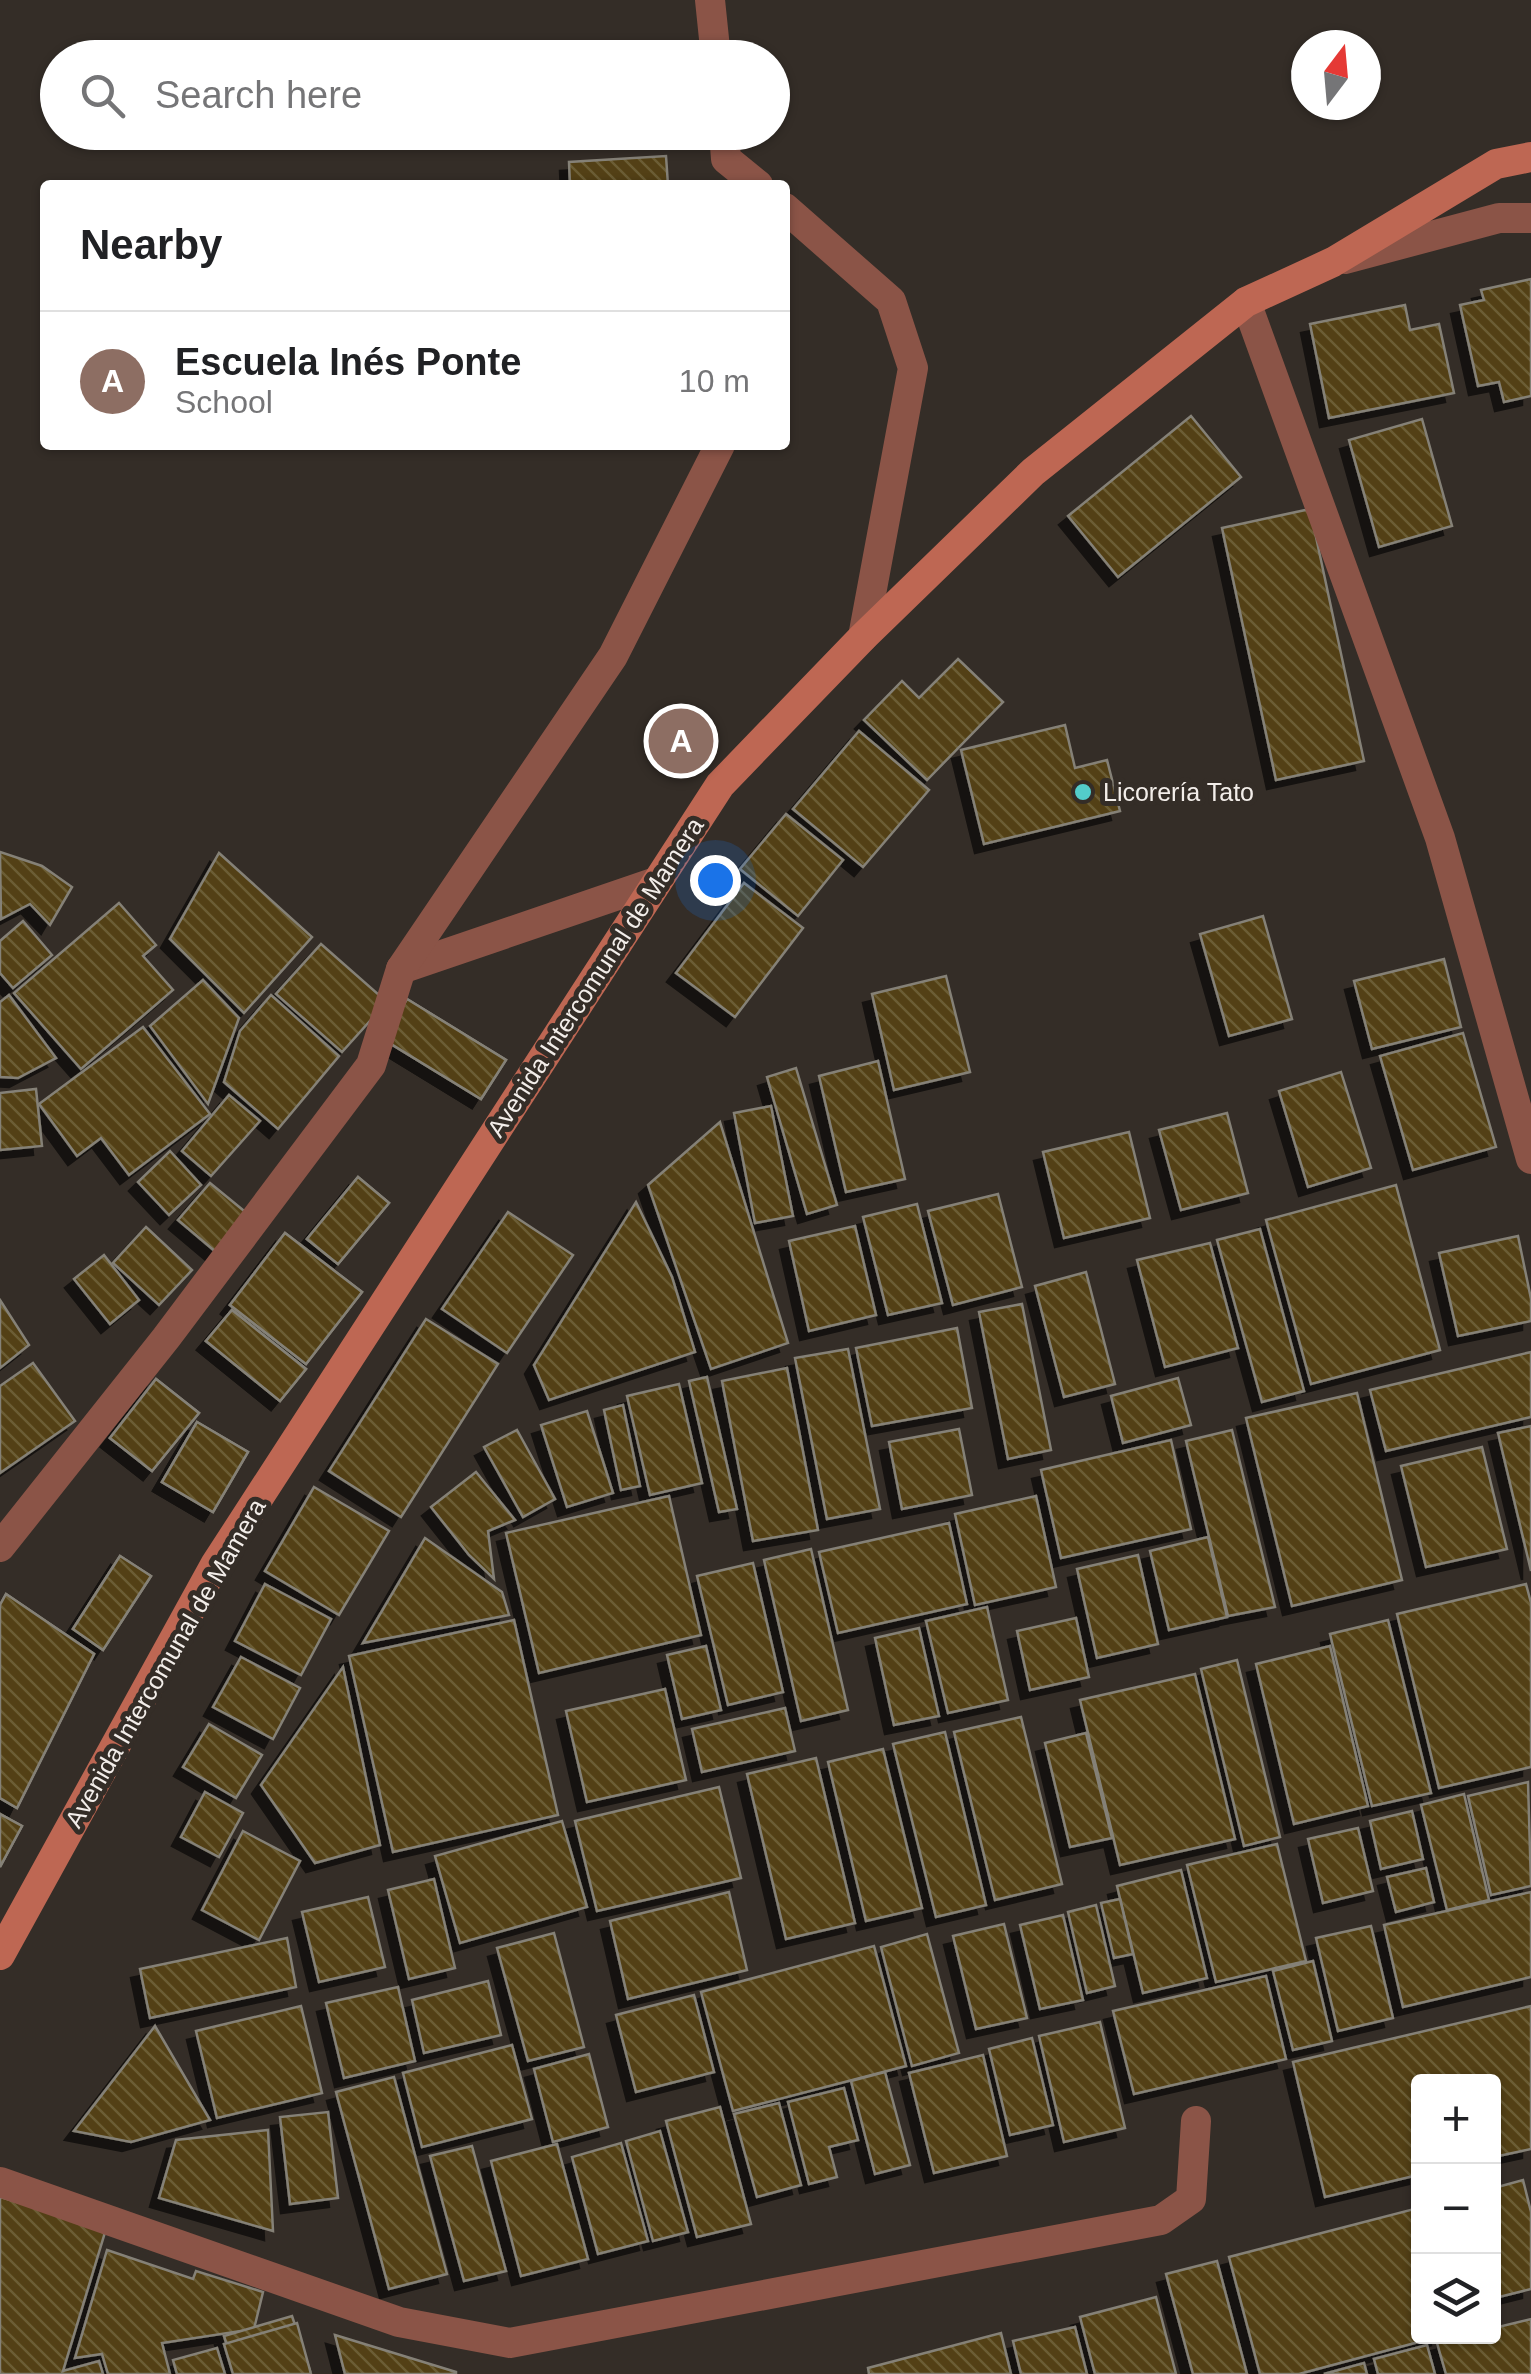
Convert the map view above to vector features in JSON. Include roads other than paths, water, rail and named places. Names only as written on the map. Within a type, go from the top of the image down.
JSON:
[{"type":"street","points":[[710,0],[714,40]]},
{"type":"street","points":[[725,150],[726,159],[752,180]]},
{"type":"street","name":"Avenida Intercomunal de Mamera","points":[[0,1956],[215,1566],[720,785],[864,636],[1033,472],[1246,302],[1333,262],[1496,164],[1531,158]]},
{"type":"street","points":[[790,212],[891,301],[913,368],[864,636]]},
{"type":"street","points":[[1333,262],[1498,218],[1531,218]]},
{"type":"street","points":[[1246,302],[1440,838],[1531,1158]]},
{"type":"street","points":[[0,1547],[166,1338],[371,1065],[401,969],[613,656],[717,450]]},
{"type":"street","points":[[401,969],[656,882]]},
{"type":"street","points":[[0,2182],[399,2322],[510,2343],[1161,2220],[1192,2198],[1196,2121]]},
{"type":"place","name":"Escuela Inés Ponte","points":[[681,741]]},
{"type":"place","name":"Licorería Tato","points":[[1083,792]]}]
